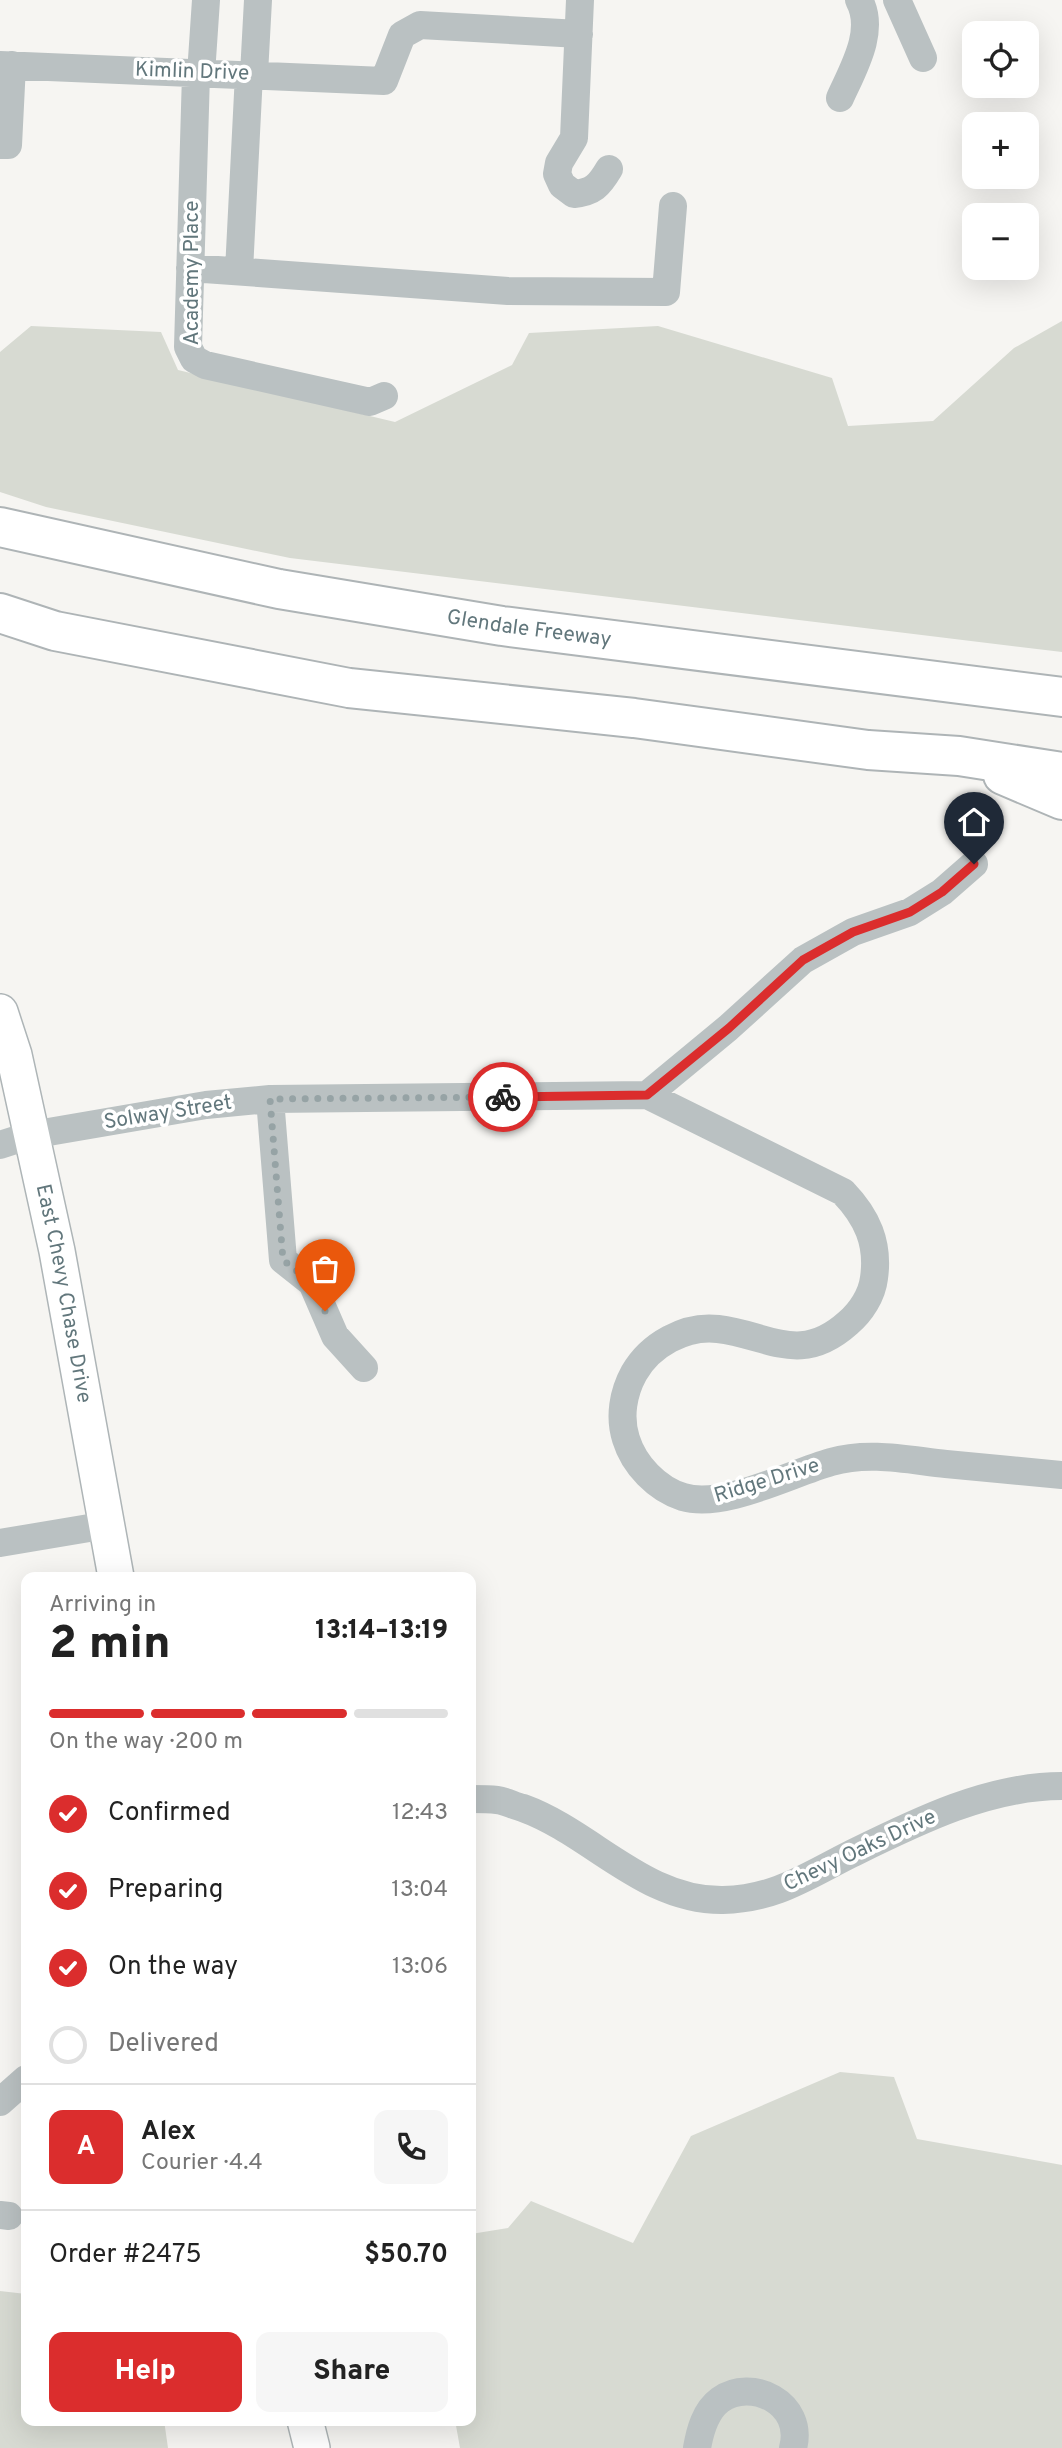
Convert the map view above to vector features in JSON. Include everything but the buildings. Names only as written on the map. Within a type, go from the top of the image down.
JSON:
[{"type":"highway","points":[[0,519],[44,536]]},
{"type":"highway","name":"Glendale Freeway","points":[[0,527],[279,589],[502,625],[1062,697]]},
{"type":"highway","points":[[0,612],[55,631]]},
{"type":"highway","points":[[0,620],[349,688],[634,718],[868,750],[959,756],[1062,772]]},
{"type":"highway","points":[[959,756],[1062,800]]},
{"type":"main road","name":"East Chevy Chase Drive","points":[[0,1012],[14,1055],[16,1140],[57,1251],[115,1572]]},
{"type":"main road","points":[[306,2426],[312,2448]]},
{"type":"street","name":"Academy Place","points":[[206,0],[198,74],[188,347],[194,359],[205,365],[370,401],[384,396]]},
{"type":"street","points":[[239,271],[258,0]]},
{"type":"street","points":[[580,0],[574,138],[559,163],[557,174],[562,185],[574,194],[589,192],[600,185],[609,169]]},
{"type":"street","points":[[840,98],[858,58],[866,25],[865,11],[859,0]]},
{"type":"street","points":[[897,0],[923,58]]},
{"type":"street","name":"Kimlin Drive","points":[[6,65],[384,81],[402,35],[421,13]]},
{"type":"street","points":[[421,13],[579,34]]},
{"type":"street","points":[[0,145],[8,145],[6,65]]},
{"type":"street","points":[[190,268],[508,291],[666,292],[673,206]]},
{"type":"street","points":[[647,1095],[729,1028],[803,960],[853,932],[910,912],[942,892],[974,864]]},
{"type":"street","name":"Solway Street","points":[[16,1140],[206,1105],[270,1099],[647,1095]]},
{"type":"street","name":"Ridge Drive","points":[[647,1095],[843,1192],[859,1209],[869,1226],[876,1263],[874,1282],[866,1300],[856,1316],[834,1334],[789,1346],[718,1329],[702,1329],[669,1339],[640,1363],[624,1398],[624,1432],[629,1450],[652,1478],[666,1490],[699,1500],[731,1497],[833,1461],[861,1457],[887,1457],[1062,1475]]},
{"type":"street","points":[[270,1099],[283,1260],[312,1283],[335,1336],[364,1368]]},
{"type":"street","points":[[0,1543],[107,1525]]},
{"type":"street","name":"Chevy Oaks Drive","points":[[476,1799],[498,1800],[537,1814],[562,1826],[653,1884],[692,1897],[723,1900],[759,1896],[789,1887],[912,1823],[982,1799],[1010,1791],[1062,1786]]},
{"type":"street","points":[[0,2102],[21,2083]]},
{"type":"street","points":[[697,2448],[707,2415],[718,2400],[731,2394],[758,2393],[785,2407],[796,2427],[793,2448]]},
{"type":"shaded area","points":[[1062,321],[1062,652],[290,558],[46,507],[0,492],[0,352],[31,326],[161,332],[178,370],[395,422],[512,365],[529,333],[658,326],[832,378],[848,426],[933,421],[1014,348]]},
{"type":"shaded area","points":[[840,2072],[894,2077],[917,2139],[1062,2165],[1062,2448],[460,2448],[456,2426],[476,2426],[476,2233],[508,2228],[531,2201],[633,2243],[691,2136]]},
{"type":"shaded area","points":[[0,2291],[21,2293],[21,2426],[165,2426],[168,2448],[0,2448]]},
{"type":"way so far","points":[[325,1311],[312,1283],[283,1260],[270,1099],[503,1097]]},
{"type":"route","points":[[503,1097],[647,1095],[729,1028],[803,960],[853,932],[910,912],[942,892],[974,864]]}]
